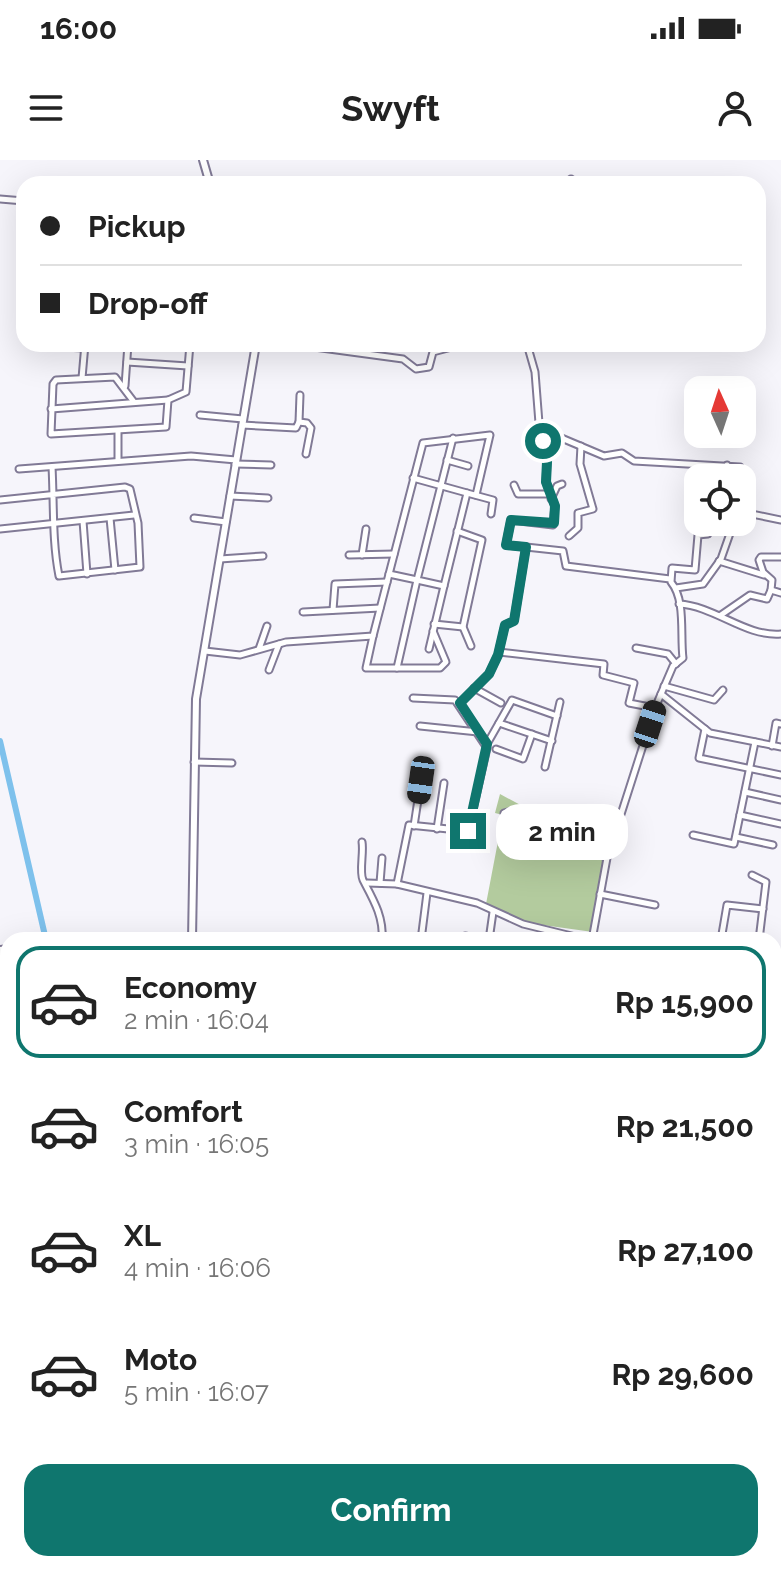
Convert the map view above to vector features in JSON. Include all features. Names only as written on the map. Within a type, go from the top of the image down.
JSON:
[{"type":"street","points":[[82,378],[84,352]]},
{"type":"street","points":[[125,387],[128,352]]},
{"type":"street","points":[[51,409],[168,400],[186,392],[189,352]]},
{"type":"street","points":[[192,932],[196,699],[255,352]]},
{"type":"street","points":[[369,352],[403,359],[411,367],[422,369],[429,367],[433,352]]},
{"type":"street","points":[[529,352],[535,372],[540,436],[548,442]]},
{"type":"street","points":[[127,362],[188,366]]},
{"type":"street","points":[[134,402],[115,377],[54,381],[51,409],[54,436],[166,427],[168,400]]},
{"type":"street","points":[[200,415],[296,428],[300,395]]},
{"type":"street","points":[[299,422],[311,426],[306,454]]},
{"type":"street","points":[[118,432],[118,460]]},
{"type":"street","points":[[434,628],[446,662],[440,668],[366,668],[423,443],[490,435],[476,495]]},
{"type":"street","points":[[548,442],[557,437],[604,456],[622,453],[631,461],[703,464]]},
{"type":"street","points":[[397,668],[453,438]]},
{"type":"street","points":[[548,442],[549,496],[555,506],[553,524],[511,520],[506,545],[564,551],[566,566],[670,579]]},
{"type":"street","points":[[569,536],[578,528],[578,513],[592,510],[594,505],[580,464],[581,446]]},
{"type":"street","points":[[19,469],[191,456],[271,465]]},
{"type":"street","points":[[447,460],[468,466]]},
{"type":"street","points":[[0,500],[54,495],[125,487],[130,489],[134,515],[138,520],[141,564],[87,574],[59,575],[55,523],[54,495],[52,467]]},
{"type":"street","points":[[413,478],[493,500],[491,514]]},
{"type":"street","points":[[514,485],[518,494],[549,496],[562,484]]},
{"type":"street","points":[[429,649],[467,493]]},
{"type":"street","points":[[230,496],[268,498]]},
{"type":"street","points":[[0,529],[134,515]]},
{"type":"street","points":[[756,515],[781,520]]},
{"type":"street","points":[[110,518],[115,570]]},
{"type":"street","points":[[194,518],[226,522]]},
{"type":"street","points":[[83,521],[87,574]]},
{"type":"street","points":[[362,555],[366,529]]},
{"type":"street","points":[[457,531],[482,540],[463,627],[471,646]]},
{"type":"street","points":[[592,932],[607,858],[655,708],[664,686],[683,656],[679,604],[676,588],[670,579],[672,568],[695,570],[698,536]]},
{"type":"street","points":[[676,588],[701,586],[719,561],[729,536]]},
{"type":"street","points":[[460,703],[489,674],[499,652],[505,625],[514,621],[526,547]]},
{"type":"street","points":[[349,555],[394,554]]},
{"type":"street","points":[[721,615],[750,595],[767,599],[772,580],[762,570],[760,557],[781,554]]},
{"type":"street","points":[[220,559],[263,556]]},
{"type":"street","points":[[719,561],[768,576]]},
{"type":"street","points":[[389,574],[444,586]]},
{"type":"street","points":[[333,610],[335,584],[387,582]]},
{"type":"street","points":[[771,590],[781,593]]},
{"type":"street","points":[[679,604],[711,609],[763,633],[781,634]]},
{"type":"street","points":[[303,612],[380,608]]},
{"type":"street","points":[[259,650],[267,626]]},
{"type":"street","points":[[434,628],[463,627]]},
{"type":"street","points":[[205,651],[240,655],[280,643],[373,636]]},
{"type":"street","points":[[269,670],[280,643]]},
{"type":"street","points":[[636,648],[668,654],[676,664]]},
{"type":"street","points":[[499,652],[604,664],[603,675],[634,683],[629,703],[655,708]]},
{"type":"street","points":[[664,686],[714,700],[723,690]]},
{"type":"street","points":[[474,688],[501,703]]},
{"type":"street","points":[[661,694],[705,729],[781,747]]},
{"type":"street","points":[[413,698],[450,699],[460,703],[487,744]]},
{"type":"street","points":[[397,884],[405,832],[409,825],[468,831],[487,744],[512,700],[557,716]]},
{"type":"street","points":[[545,767],[560,702]]},
{"type":"street","points":[[499,723],[552,741]]},
{"type":"street","points":[[772,746],[776,723],[781,724]]},
{"type":"street","points":[[420,726],[478,732]]},
{"type":"street","points":[[705,729],[699,758],[781,775]]},
{"type":"street","points":[[496,749],[523,759],[532,734]]},
{"type":"street","points":[[693,835],[734,844],[755,742]]},
{"type":"street","points":[[193,762],[232,763]]},
{"type":"street","points":[[414,826],[421,780]]},
{"type":"street","points":[[437,829],[444,783]]},
{"type":"street","points":[[745,792],[781,800]]},
{"type":"street","points":[[504,813],[515,810],[530,830],[547,834],[566,847],[607,858]]},
{"type":"street","points":[[740,815],[781,824]]},
{"type":"street","points":[[736,837],[773,845]]},
{"type":"street","points":[[362,842],[362,879],[367,883],[383,932]]},
{"type":"street","points":[[380,883],[382,858]]},
{"type":"street","points":[[752,875],[766,881],[760,932]]},
{"type":"street","points":[[367,883],[397,884],[477,903],[523,924],[556,932]]},
{"type":"street","points":[[422,932],[427,893]]},
{"type":"street","points":[[600,894],[655,905]]},
{"type":"street","points":[[722,932],[727,905],[763,909]]},
{"type":"street","points":[[489,932],[493,912]]},
{"type":"green space","points":[[500,794],[526,808],[529,823],[547,830],[564,843],[603,848],[610,864],[605,886],[599,889],[593,932],[521,922],[486,904],[503,815],[495,813]]},
{"type":"waterway","points":[[0,741],[44,932]]},
{"type":"route","points":[[468,831],[487,744],[460,703],[489,674],[498,655],[505,625],[514,621],[526,547],[506,545],[511,520],[554,523],[555,506],[547,494],[546,482],[548,442],[543,441]]}]
